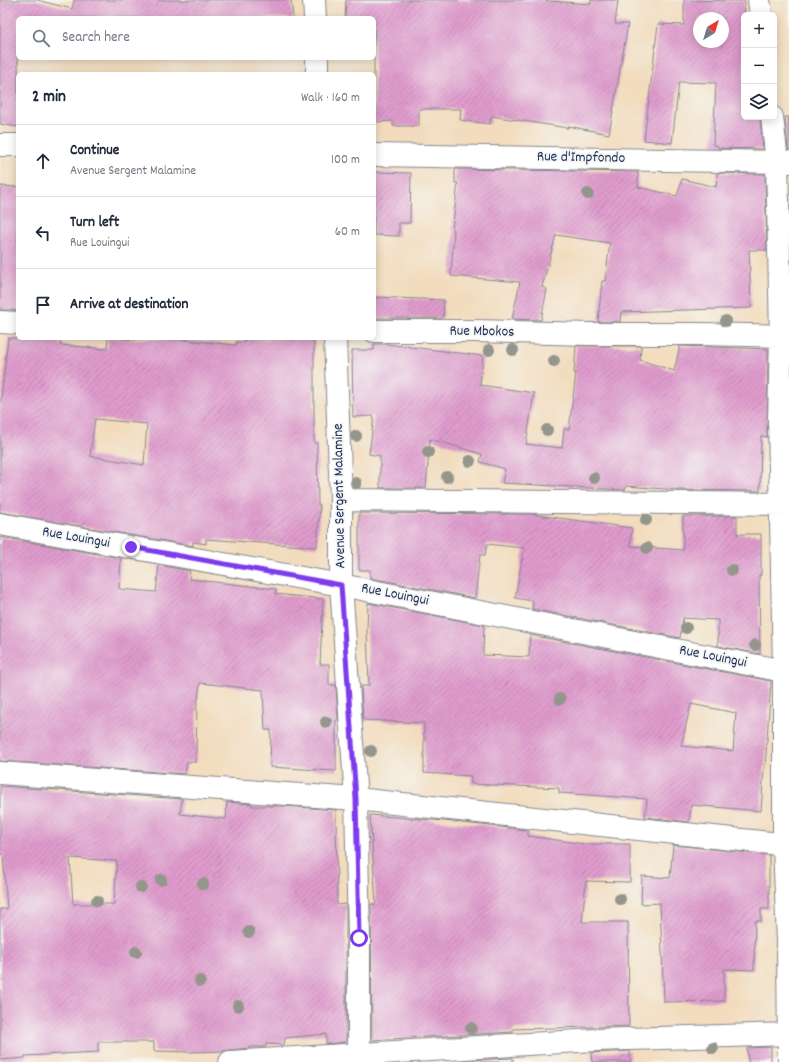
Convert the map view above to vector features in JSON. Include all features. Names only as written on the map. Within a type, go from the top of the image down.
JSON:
[{"type":"street","points":[[314,0],[314,16]]},
{"type":"street","points":[[759,0],[761,12]]},
{"type":"street","points":[[317,60],[317,72]]},
{"type":"street","points":[[773,120],[783,162],[785,336],[779,420],[785,504],[789,1062]]},
{"type":"street","points":[[0,145],[16,145]]},
{"type":"street","name":"Rue d'Impfondo","points":[[376,154],[783,162]]},
{"type":"street","points":[[0,322],[16,323]]},
{"type":"street","name":"Rue Mbokos","points":[[376,331],[475,331],[785,336]]},
{"type":"street","name":"Avenue Sergent Malamine","points":[[335,340],[341,500],[341,585],[356,799],[359,938],[359,1058]]},
{"type":"street","points":[[341,500],[785,504]]},
{"type":"street","name":"Rue Louingui","points":[[0,524],[341,585],[787,671]]},
{"type":"street","points":[[0,773],[356,799],[787,845]]},
{"type":"street","points":[[230,1062],[359,1058],[596,1040],[789,1034]]},
{"type":"building","points":[[0,0],[37,0],[72,9],[74,0],[291,0],[293,16],[16,16],[16,60],[18,60],[18,72],[16,72],[16,127],[0,124]]},
{"type":"building","points":[[346,0],[536,0],[591,4],[591,0],[618,0],[615,24],[628,24],[609,134],[568,126],[568,128],[491,116],[490,124],[460,120],[461,109],[419,109],[419,126],[393,126],[393,121],[376,122],[376,72],[374,72],[374,60],[376,60],[376,16],[345,16]]},
{"type":"building","points":[[684,0],[745,1],[744,12],[741,12],[741,120],[760,120],[763,149],[718,148],[718,146],[713,145],[716,83],[679,82],[672,143],[644,140],[658,24],[684,25]]},
{"type":"building","points":[[785,117],[789,117],[789,150],[788,149]]},
{"type":"building","points":[[455,169],[638,172],[638,187],[677,196],[682,179],[716,187],[717,173],[765,174],[767,250],[749,250],[751,308],[621,312],[620,322],[598,322],[602,281],[605,281],[610,243],[556,235],[542,287],[547,289],[541,320],[512,319],[520,282],[451,276],[454,230],[452,230],[458,183],[455,183]]},
{"type":"building","points":[[376,172],[411,173],[410,223],[399,223],[399,236],[376,235]]},
{"type":"building","points":[[0,186],[16,187],[16,310],[0,310]]},
{"type":"building","points":[[376,297],[444,300],[443,318],[376,318]]},
{"type":"building","points":[[8,338],[16,338],[16,340],[61,340],[60,345],[107,349],[108,340],[186,340],[236,345],[236,342],[244,342],[244,340],[314,340],[314,443],[317,443],[318,505],[320,505],[317,547],[206,539],[206,544],[193,542],[193,546],[0,512],[0,409]],"holes":[[[95,419],[147,424],[144,465],[90,456]]]},
{"type":"building","points":[[374,344],[387,344],[483,356],[480,385],[534,393],[526,444],[562,448],[564,429],[569,429],[576,373],[574,373],[576,346],[641,346],[640,360],[674,371],[680,346],[768,349],[767,437],[761,436],[760,491],[677,490],[626,486],[625,490],[502,483],[505,469],[480,462],[482,454],[430,439],[426,488],[380,488],[380,456],[369,454],[374,416],[353,417],[352,350],[374,350]]},
{"type":"building","points":[[359,513],[530,514],[632,528],[630,546],[683,550],[683,516],[737,516],[737,534],[761,534],[761,575],[759,575],[760,654],[718,646],[718,620],[683,618],[680,638],[532,609],[533,601],[515,598],[524,548],[487,544],[485,555],[480,555],[475,598],[370,578],[370,570],[359,570]]},
{"type":"building","points":[[0,537],[121,558],[119,589],[156,592],[159,565],[190,571],[189,579],[276,589],[275,594],[323,599],[320,664],[329,664],[329,685],[336,685],[338,720],[336,720],[336,771],[270,767],[271,730],[265,730],[263,690],[200,683],[197,700],[196,762],[187,762],[185,774],[0,761]]},
{"type":"building","points":[[368,603],[484,625],[483,655],[529,657],[530,635],[771,681],[761,811],[691,805],[689,822],[645,817],[647,799],[559,793],[559,788],[471,784],[471,776],[424,773],[424,723],[363,719],[361,686],[369,686],[367,628]],"holes":[[[691,704],[736,713],[733,751],[681,746]]]},
{"type":"building","points":[[0,786],[182,799],[180,814],[226,819],[227,802],[252,804],[252,806],[284,806],[336,810],[337,905],[346,904],[346,1042],[326,1044],[326,1034],[285,1038],[284,1045],[266,1044],[266,1047],[250,1047],[224,1051],[190,1052],[154,1051],[154,1042],[98,1042],[98,1052],[25,1056],[25,1058],[0,1060],[0,909],[7,909],[3,854],[0,854]],"holes":[[[70,858],[117,861],[114,904],[73,904]]]},
{"type":"building","points":[[370,815],[528,830],[528,836],[585,844],[630,844],[630,882],[586,881],[582,922],[628,922],[629,1026],[513,1029],[513,1032],[372,1040],[371,904],[376,904]]},
{"type":"building","points":[[673,845],[769,855],[769,909],[761,909],[761,921],[755,921],[754,970],[724,969],[724,1001],[664,1002],[660,903],[641,904],[642,876],[670,878]]},
{"type":"building","points":[[771,1047],[771,1062],[748,1062],[747,1048]]},
{"type":"building","points":[[630,1051],[630,1062],[592,1062],[591,1053]]},
{"type":"building","points":[[513,1058],[513,1062],[464,1062],[464,1060]]},
{"type":"route","points":[[131,547],[341,585],[356,799],[359,938]]}]
